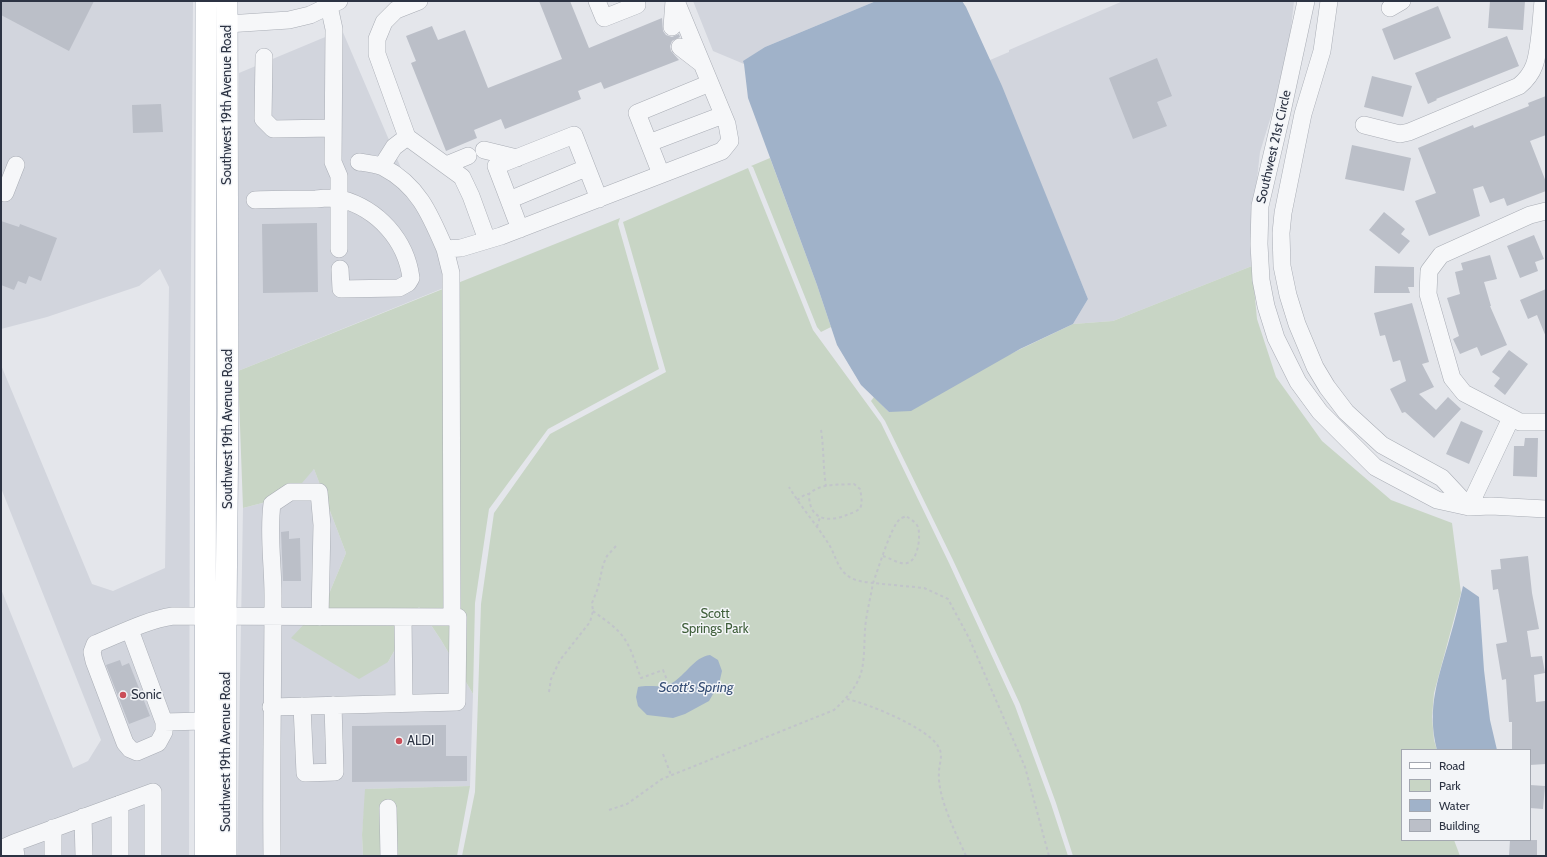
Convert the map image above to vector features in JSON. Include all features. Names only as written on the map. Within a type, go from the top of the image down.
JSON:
[{"type":"main road","name":"Southwest 19th Avenue Road","points":[[205,856],[204,617],[206,1]]},
{"type":"main road","name":"Southwest 19th Avenue Road","points":[[226,856],[228,410],[227,1]]},
{"type":"street","points":[[419,1],[396,10],[384,22],[377,39],[377,54],[407,137],[462,177],[471,196],[487,240]]},
{"type":"street","points":[[597,1],[604,18],[637,5],[635,1]]},
{"type":"street","points":[[672,27],[675,1]]},
{"type":"street","points":[[445,249],[461,248],[520,229],[722,151],[730,141],[726,124],[675,1]]},
{"type":"street","name":"Southwest 21st Circle","points":[[1306,1],[1260,206],[1259,244],[1261,280],[1266,306],[1276,338],[1298,382],[1315,406],[1375,467],[1437,500],[1469,507],[1492,506],[1546,509]]},
{"type":"street","name":"Southwest 21st Circle","points":[[1328,1],[1322,51],[1303,114],[1283,213],[1281,233],[1282,266],[1296,324],[1315,366],[1332,394],[1346,412],[1382,445],[1442,478],[1469,507]]},
{"type":"street","points":[[1364,125],[1400,134],[1409,132],[1519,86],[1526,80],[1535,62],[1543,1]]},
{"type":"street","points":[[227,24],[289,20],[310,14],[334,3],[333,162],[339,176],[339,249]]},
{"type":"street","points":[[680,47],[702,64]]},
{"type":"street","points":[[264,57],[263,119],[273,129],[334,128]]},
{"type":"street","points":[[662,174],[637,113],[710,83]]},
{"type":"street","points":[[649,143],[723,115]]},
{"type":"street","points":[[520,229],[496,166],[574,135],[598,198]]},
{"type":"street","points":[[382,166],[394,147],[407,137]]},
{"type":"street","points":[[446,165],[476,153],[517,158]]},
{"type":"street","points":[[358,162],[382,166],[410,185],[428,212],[445,249],[451,273],[452,617]]},
{"type":"street","points":[[5,193],[16,165]]},
{"type":"street","points":[[509,200],[586,168]]},
{"type":"street","points":[[255,200],[339,198],[356,204],[378,217],[395,236],[405,253],[411,278],[408,283],[399,288],[340,289],[340,269]]},
{"type":"street","points":[[1546,211],[1530,215],[1441,255],[1429,271],[1428,294],[1452,378],[1464,393],[1520,422],[1546,422]]},
{"type":"street","points":[[1315,406],[1332,394]]},
{"type":"street","points":[[1469,507],[1511,418]]},
{"type":"street","points":[[272,856],[273,584],[270,518],[272,504],[290,492],[319,492],[322,525],[320,617]]},
{"type":"street","points":[[130,630],[164,722],[164,732],[158,743],[137,752],[130,749],[125,743],[94,661],[92,652],[95,644],[130,630],[162,618],[173,616],[458,617],[457,702],[272,707]]},
{"type":"street","points":[[403,617],[404,704]]},
{"type":"street","points":[[302,706],[305,773],[335,772],[333,705]]},
{"type":"street","points":[[164,722],[205,721]]},
{"type":"street","points":[[10,849],[53,828],[152,792],[153,856]]},
{"type":"street","points":[[120,804],[120,856]]},
{"type":"street","points":[[388,808],[389,856]]},
{"type":"street","points":[[83,817],[84,856]]},
{"type":"street","points":[[53,828],[53,856]]},
{"type":"path","points":[[821,430],[826,486]]},
{"type":"path","points":[[796,500],[806,494],[809,494],[815,489],[826,486],[854,484],[860,489],[861,505],[860,508],[854,512],[830,520],[820,517],[814,512],[811,507],[809,494]]},
{"type":"path","points":[[788,487],[829,544],[843,572],[848,577],[866,582],[924,588],[948,599],[969,638],[1025,767],[1049,856]]},
{"type":"path","points":[[609,810],[627,804],[662,779],[828,713],[847,699],[859,679],[863,664],[866,620],[873,583],[894,525],[900,518],[906,516],[913,520],[918,526],[919,535],[916,557],[913,561],[902,564],[883,556]]},
{"type":"path","points":[[817,527],[820,517]]},
{"type":"path","points":[[549,692],[551,678],[560,660],[590,622],[592,603],[598,588],[604,561],[616,546]]},
{"type":"path","points":[[592,611],[606,620],[620,633],[632,653],[641,678],[663,670],[667,680]]},
{"type":"path","points":[[847,699],[862,702],[921,730],[938,746],[942,756],[938,773],[942,794],[951,822],[966,856]]},
{"type":"path","points":[[663,754],[672,775]]},
{"type":"shaded area","points":[[1,1],[193,1],[189,856],[1,856],[1,589],[73,768],[88,761],[101,740],[1,488],[1,365],[92,584],[113,591],[165,568],[169,287],[160,269],[139,286],[47,317],[1,329]]},
{"type":"shaded area","points":[[693,1],[876,1],[765,47],[744,61],[744,64],[713,51]]},
{"type":"shaded area","points":[[1123,1],[1294,1],[1287,64],[1260,152],[1250,242],[1252,266],[1113,321],[1073,324],[1088,299],[990,60],[1009,52],[1009,50]]},
{"type":"shaded area","points":[[342,30],[451,285],[238,371],[239,73]]},
{"type":"shaded area","points":[[314,469],[346,553],[326,601],[388,662],[419,607],[441,640],[473,694],[470,786],[366,789],[362,835],[363,856],[237,856],[243,508],[270,501]]},
{"type":"green space","points":[[770,158],[831,327],[821,332],[817,327],[753,167],[751,166]]},
{"type":"green space","name":"Scott Springs Park","points":[[748,168],[813,330],[881,423],[949,563],[1015,706],[1051,804],[1068,856],[462,856],[475,792],[481,604],[494,513],[550,434],[666,372],[623,222]]},
{"type":"green space","points":[[620,218],[618,224],[659,369],[548,429],[489,509],[475,603],[473,694],[441,640],[419,607],[388,662],[359,679],[291,638],[326,601],[346,553],[314,469],[296,490],[270,501],[243,508],[238,371]]},
{"type":"green space","points":[[1252,266],[1257,319],[1276,377],[1322,441],[1391,500],[1452,523],[1461,593],[1434,693],[1432,717],[1434,740],[1437,749],[1401,749],[1401,841],[1454,841],[1460,856],[1073,856],[1056,803],[1020,704],[953,560],[885,421],[871,401],[874,397],[889,412],[1073,324],[1113,321]]},
{"type":"green space","points":[[470,786],[457,856],[363,856],[362,835],[365,789]]},
{"type":"water","points":[[876,1],[962,1],[1002,86],[1088,299],[1073,324],[1020,349],[911,411],[889,412],[861,385],[837,345],[817,285],[748,98],[743,61],[765,47]]},
{"type":"water","points":[[1463,586],[1479,597],[1484,670],[1490,720],[1497,749],[1437,749],[1434,734],[1433,706],[1438,679]]},
{"type":"water","name":"Scott's Spring","points":[[710,655],[718,660],[722,671],[719,684],[709,701],[685,714],[673,718],[647,715],[638,706],[636,697],[638,687],[668,685],[677,680],[699,659]]},
{"type":"building","points":[[1,1],[94,1],[69,51],[1,15]]},
{"type":"building","points":[[539,1],[570,1],[589,48],[662,18],[663,31],[666,35],[672,37],[679,34],[680,37],[672,41],[670,46],[671,51],[679,60],[604,89],[601,82],[578,91],[581,99],[505,129],[501,119],[474,130],[477,138],[446,151],[411,63],[416,61],[406,36],[432,26],[438,40],[465,30],[488,88],[562,59]]},
{"type":"building","points":[[1490,1],[1525,1],[1523,30],[1488,28]]},
{"type":"building","points":[[1438,6],[1451,38],[1394,60],[1382,29]]},
{"type":"building","points":[[1507,36],[1519,66],[1436,99],[1437,100],[1428,104],[1415,73]]},
{"type":"building","points":[[1157,58],[1172,96],[1157,102],[1167,126],[1133,139],[1109,78]]},
{"type":"building","points":[[1372,76],[1412,86],[1403,117],[1364,107]]},
{"type":"building","points":[[1546,96],[1546,135],[1530,141],[1546,182],[1546,191],[1507,206],[1504,198],[1490,203],[1483,186],[1473,189],[1480,216],[1429,236],[1415,201],[1436,193],[1418,148],[1473,125],[1474,128],[1529,106],[1528,103]]},
{"type":"building","points":[[161,104],[163,132],[133,133],[132,105]]},
{"type":"building","points":[[1352,145],[1411,158],[1404,191],[1345,179]]},
{"type":"building","points":[[1384,212],[1405,229],[1401,234],[1410,241],[1399,254],[1369,230]]},
{"type":"building","points":[[1,221],[19,227],[20,224],[57,238],[41,281],[29,276],[26,284],[18,281],[14,290],[1,285]]},
{"type":"building","points":[[317,223],[318,292],[263,293],[262,224]]},
{"type":"building","points":[[1534,235],[1544,259],[1535,262],[1538,271],[1520,278],[1507,246]]},
{"type":"building","points":[[1490,255],[1497,279],[1484,282],[1490,306],[1507,345],[1481,356],[1477,347],[1460,354],[1453,339],[1459,336],[1447,298],[1460,294],[1455,272],[1463,270],[1461,263]]},
{"type":"building","points":[[1375,266],[1414,267],[1414,287],[1408,287],[1410,293],[1374,293]]},
{"type":"building","points":[[1546,289],[1546,337],[1537,315],[1528,319],[1520,300]]},
{"type":"building","points":[[1412,303],[1429,362],[1422,364],[1434,387],[1419,394],[1436,410],[1448,397],[1461,409],[1434,438],[1405,412],[1402,413],[1390,389],[1406,381],[1400,360],[1393,362],[1385,335],[1380,336],[1374,313]]},
{"type":"building","points":[[1509,350],[1528,364],[1505,395],[1494,386],[1500,378],[1492,372]]},
{"type":"building","points":[[1461,421],[1483,431],[1469,464],[1446,454]]},
{"type":"building","points":[[1525,438],[1538,438],[1537,477],[1513,476],[1514,446],[1524,446]]},
{"type":"building","points":[[289,531],[289,539],[300,538],[301,581],[283,581],[281,532]]},
{"type":"building","points":[[1528,556],[1532,593],[1539,629],[1527,631],[1531,657],[1542,656],[1545,673],[1534,675],[1536,702],[1545,701],[1546,764],[1531,765],[1531,749],[1512,749],[1512,722],[1509,722],[1506,679],[1502,680],[1496,644],[1507,642],[1498,589],[1493,590],[1491,570],[1501,569],[1500,559]]},
{"type":"building","points":[[120,660],[122,666],[129,663],[150,716],[129,724],[106,665]]},
{"type":"building","name":"ALDI","points":[[446,725],[446,756],[467,756],[467,781],[352,782],[352,726]]},
{"type":"building","points":[[1531,785],[1545,786],[1543,809],[1531,808]]},
{"type":"building","points":[[1537,840],[1537,856],[1509,856],[1510,841]]},
{"type":"place","name":"Sonic","points":[[123,695]]},
{"type":"place","name":"ALDI","points":[[399,741]]}]
